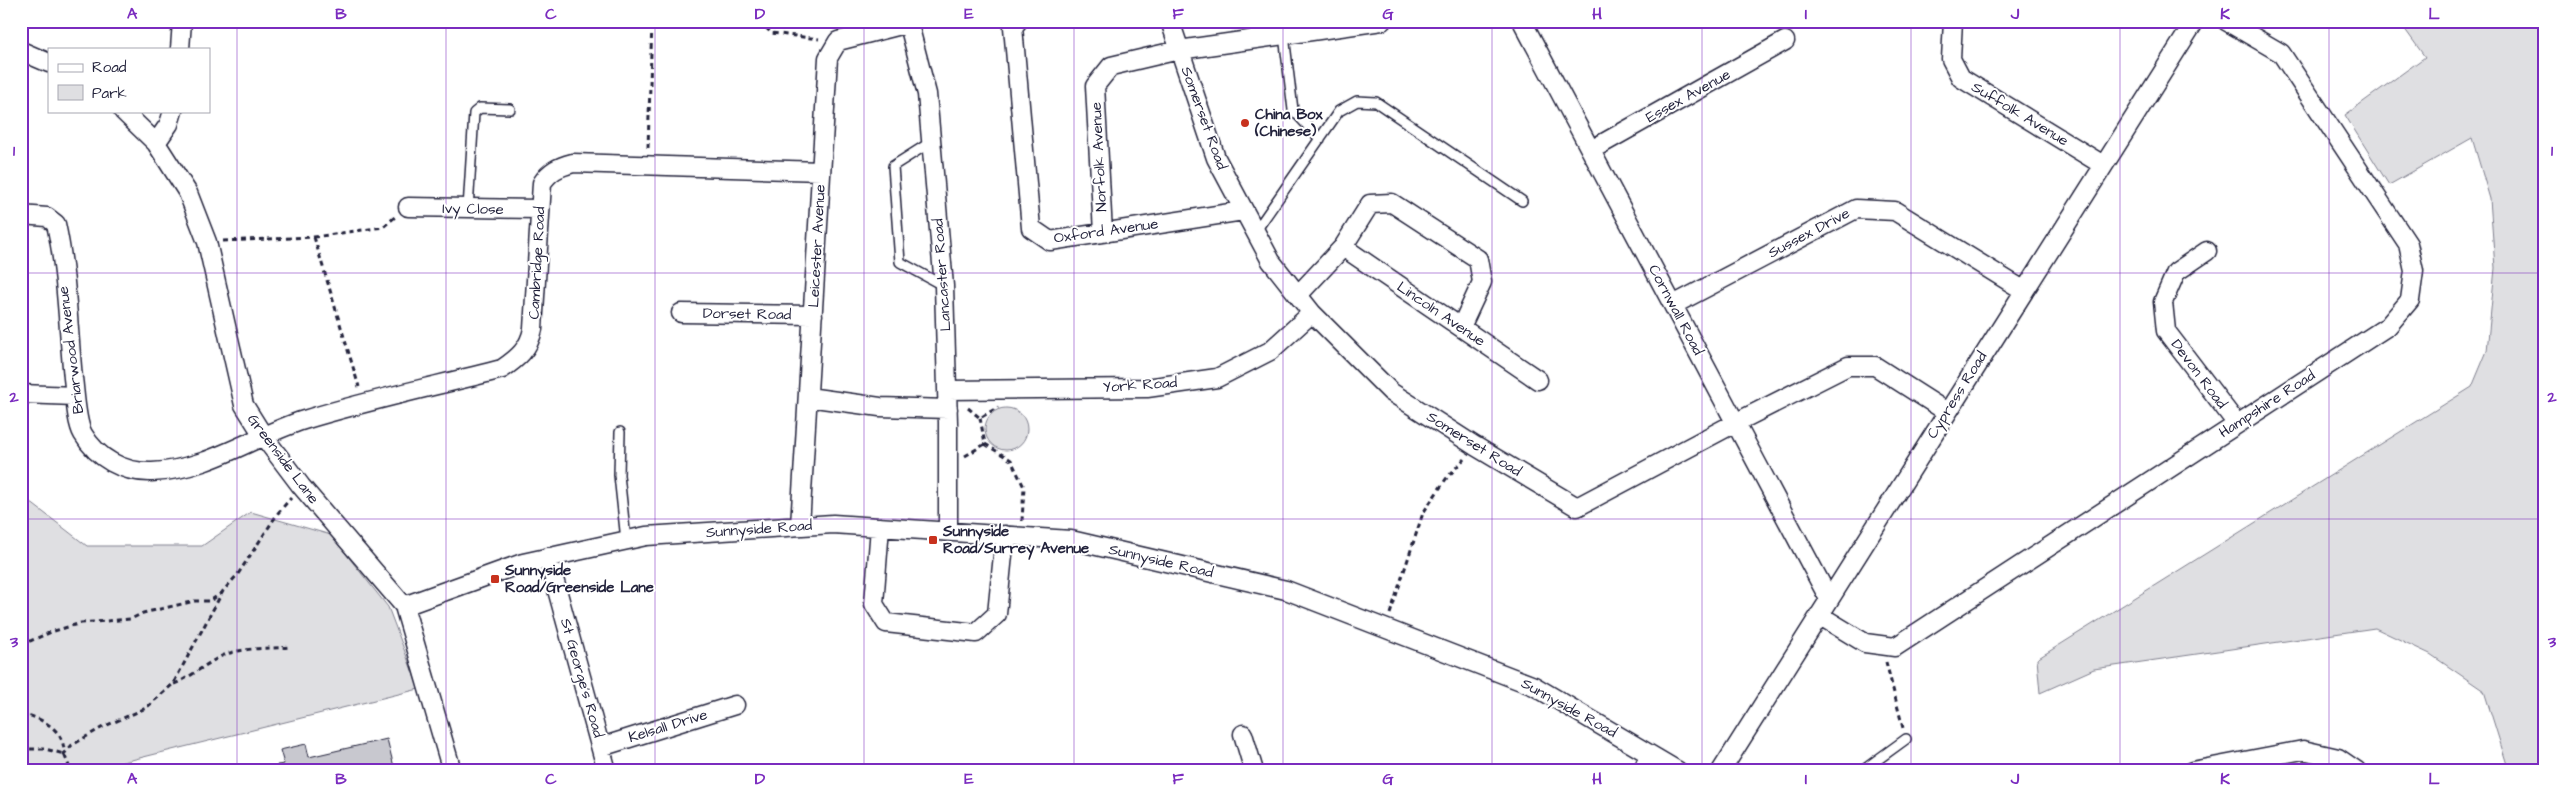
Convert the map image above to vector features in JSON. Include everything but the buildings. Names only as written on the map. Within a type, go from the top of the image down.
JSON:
[{"type":"street","points":[[180,48],[182,21]]},
{"type":"street","name":"Oxford Avenue","points":[[1018,21],[1013,27],[1031,228],[1050,241],[1243,211]]},
{"type":"street","name":"Somerset Road","points":[[1170,21],[1216,158],[1271,261],[1312,313],[1391,392],[1475,446],[1576,507],[1735,422],[1848,366],[1875,366],[1947,412]]},
{"type":"street","name":"Norfolk Avenue","points":[[1104,233],[1095,86],[1111,66],[1179,50],[1382,21]]},
{"type":"street","name":"Cornwall Road","points":[[1522,21],[1829,599]]},
{"type":"street","name":"Suffolk Avenue","points":[[1953,21],[1951,59],[1961,78],[2103,165]]},
{"type":"street","name":"Cypress Road","points":[[1721,771],[2194,21]]},
{"type":"street","name":"Hampshire Road","points":[[1819,615],[1865,643],[1895,647],[2388,326],[2410,300],[2414,271],[2408,244],[2281,53],[2226,21]]},
{"type":"street","points":[[838,41],[908,22]]},
{"type":"street","name":"Lancaster Road","points":[[908,22],[927,94],[944,286],[948,409],[948,532]]},
{"type":"street","name":"Leicester Avenue","points":[[800,526],[828,58],[838,41]]},
{"type":"street","name":"Essex Avenue","points":[[1591,150],[1785,41]]},
{"type":"street","points":[[21,51],[48,63]]},
{"type":"street","name":"Greenside Lane","points":[[124,112],[156,143],[188,193],[207,242],[244,405],[264,437],[301,486],[404,606],[452,771]]},
{"type":"street","points":[[156,143],[168,124],[173,112]]},
{"type":"street","name":"Cambridge Road","points":[[264,437],[304,420],[502,368],[518,357],[527,347],[533,329],[542,183],[552,170],[573,163],[821,171]]},
{"type":"street","points":[[1298,295],[1343,248],[1370,204],[1392,203],[1478,259],[1482,282],[1461,327]]},
{"type":"street","name":"Ivy Close","points":[[408,208],[539,209]]},
{"type":"street","name":"Sussex Drive","points":[[1673,305],[1856,209],[1895,210],[2023,290]]},
{"type":"street","name":"Briarwood Avenue","points":[[21,215],[46,217],[56,224],[75,396],[82,433],[110,462],[128,470],[151,472],[180,468],[225,455],[264,437]]},
{"type":"street","name":"Lincoln Avenue","points":[[1343,248],[1538,380]]},
{"type":"street","name":"Devon Road","points":[[2208,251],[2176,272],[2162,302],[2166,331],[2237,424]]},
{"type":"street","name":"Dorset Road","points":[[682,313],[813,316]]},
{"type":"street","name":"York Road","points":[[947,390],[1147,388],[1218,378],[1270,351],[1312,313]]},
{"type":"street","points":[[21,394],[75,396]]},
{"type":"street","points":[[808,398],[880,407],[948,409]]},
{"type":"street","name":"Sunnyside Road","points":[[404,606],[523,563],[646,536],[833,524],[1071,540],[1286,590],[1534,686],[1678,771]]},
{"type":"street","points":[[880,527],[874,604],[886,623],[976,633],[997,614],[1013,536]]},
{"type":"street","name":"St George's Road","points":[[548,557],[608,771]]},
{"type":"street","name":"Kelsall Drive","points":[[601,747],[736,705]]},
{"type":"street","points":[[1244,734],[1254,771]]},
{"type":"street","points":[[2192,771],[2223,768],[2303,750],[2338,758],[2357,771]]},
{"type":"street","points":[[1642,771],[1649,754]]},
{"type":"lane","points":[[1284,36],[1293,110],[1320,139]]},
{"type":"lane","points":[[1255,232],[1339,111],[1357,101],[1376,102],[1522,201]]},
{"type":"lane","points":[[468,209],[474,113],[480,108],[510,109]]},
{"type":"lane","points":[[931,142],[893,166],[900,262],[944,286]]},
{"type":"lane","points":[[620,432],[619,475],[626,540]]},
{"type":"lane","points":[[1862,771],[1906,739]]},
{"type":"path","points":[[648,166],[652,21]]},
{"type":"path","points":[[760,21],[771,33],[838,41]]},
{"type":"path","points":[[207,242],[314,237],[383,227],[408,208]]},
{"type":"path","points":[[314,237],[364,404]]},
{"type":"path","points":[[980,418],[985,444],[1011,460],[1024,487],[1013,536]]},
{"type":"path","points":[[948,468],[985,444]]},
{"type":"path","points":[[1385,628],[1423,513],[1446,479],[1475,446]]},
{"type":"path","points":[[21,645],[51,632],[81,623],[131,619],[143,612],[195,601],[210,601],[223,591],[238,574],[278,513],[301,486]]},
{"type":"path","points":[[173,684],[223,591]]},
{"type":"path","points":[[1881,645],[1906,739]]},
{"type":"path","points":[[64,754],[72,745],[104,727],[146,708],[173,684],[226,654],[261,648],[289,647]]},
{"type":"path","points":[[21,713],[49,724],[64,745],[64,754],[71,771]]},
{"type":"path","points":[[21,749],[45,748],[64,754]]},
{"type":"green space","points":[[2399,21],[2545,21],[2545,771],[2509,771],[2484,691],[2430,654],[2375,628],[2094,669],[2040,693],[2037,659],[2472,387],[2487,351],[2495,268],[2490,199],[2472,138],[2389,185],[2345,115],[2425,57]]},
{"type":"green space","points":[[1006,408],[1021,414],[1027,429],[1021,444],[1006,450],[991,444],[985,429],[991,414]]},
{"type":"green space","points":[[21,495],[87,546],[202,546],[251,512],[331,535],[388,607],[419,689],[107,766],[109,771],[21,771]]},
{"type":"place","name":"China Box (Chinese)","points":[[1245,123]]},
{"type":"place","name":"Sunnyside Road/Surrey Avenue","points":[[933,540]]},
{"type":"place","name":"Sunnyside Road/Greenside Lane","points":[[495,579]]}]
